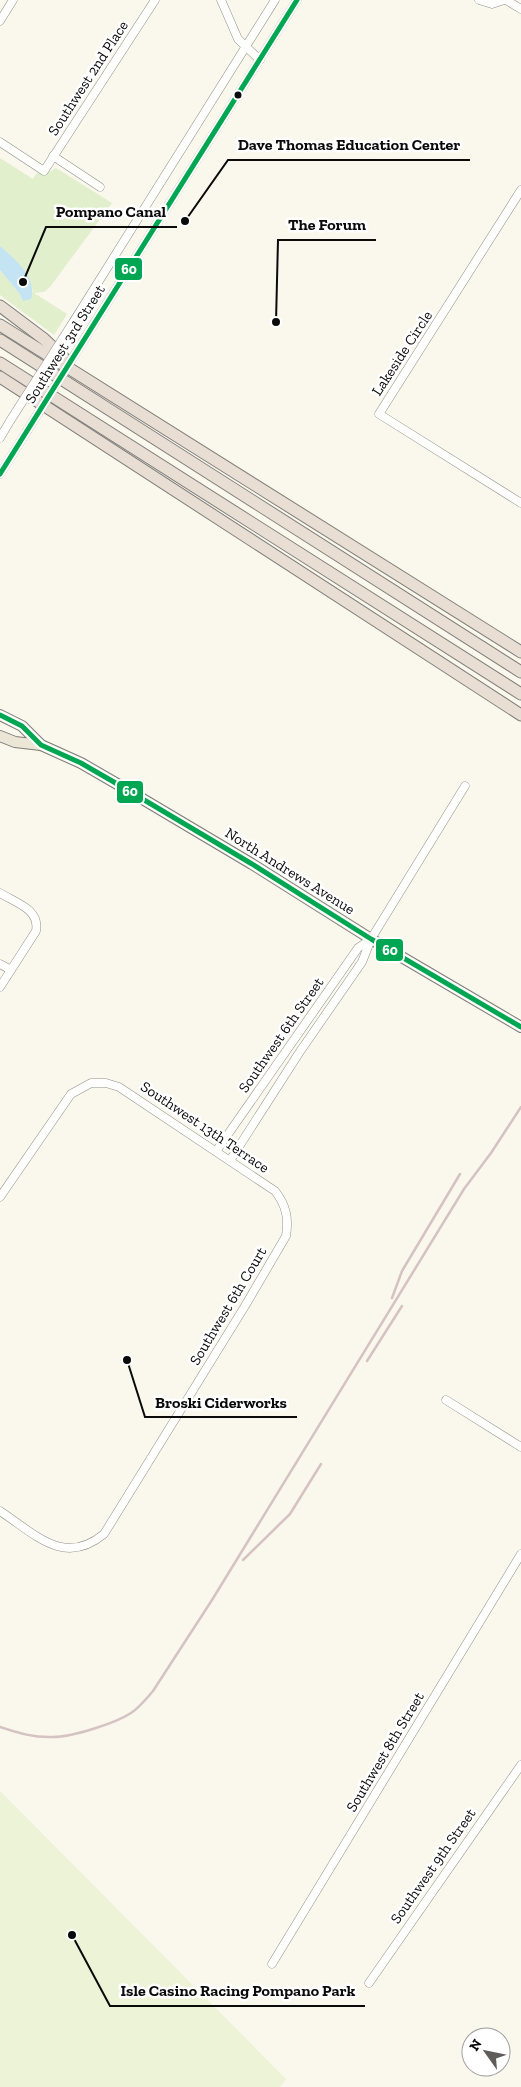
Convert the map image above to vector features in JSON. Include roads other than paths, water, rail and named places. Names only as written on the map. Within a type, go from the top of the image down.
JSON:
[{"type":"highway","points":[[0,306],[44,339],[91,382]]},
{"type":"highway","points":[[0,325],[521,652]]},
{"type":"highway","points":[[0,340],[521,672]]},
{"type":"highway","points":[[0,363],[521,694]]},
{"type":"highway","points":[[0,377],[521,715]]},
{"type":"highway","points":[[0,387],[75,425]]},
{"type":"main road","name":"North Andrews Avenue","points":[[0,715],[22,726],[42,744],[81,763],[134,794],[252,864],[371,939],[521,1027]]},
{"type":"main road","name":"North Andrews Avenue","points":[[0,736],[15,742],[42,744]]},
{"type":"street","points":[[0,21],[13,0]]},
{"type":"street","name":"Southwest 2nd Place","points":[[0,142],[44,171],[155,0]]},
{"type":"street","points":[[221,0],[236,35],[245,48],[260,60]]},
{"type":"street","name":"Southwest 3rd Street","points":[[0,438],[275,0]]},
{"type":"street","name":"Southwest 3rd Street","points":[[0,474],[297,0]]},
{"type":"street","points":[[479,0],[492,4],[505,0],[521,10]]},
{"type":"street","points":[[53,156],[100,188]]},
{"type":"street","name":"Lakeside Circle","points":[[521,190],[379,414],[521,503]]},
{"type":"street","name":"Southwest 6th Street","points":[[231,1160],[299,1054],[362,962],[371,939],[465,786]]},
{"type":"street","points":[[0,893],[34,913],[38,922],[36,931],[0,987]]},
{"type":"street","name":"Southwest 6th Street","points":[[217,1150],[358,948],[371,939]]},
{"type":"street","points":[[0,964],[11,970]]},
{"type":"street","name":"Southwest 13th Terrace","points":[[0,1197],[70,1094],[91,1083],[106,1083],[119,1087],[275,1190]]},
{"type":"street","name":"Southwest 6th Court","points":[[0,1510],[46,1542],[61,1548],[70,1550],[83,1547],[93,1543],[104,1534],[246,1306],[286,1236],[288,1225],[287,1213],[283,1201],[275,1190]]},
{"type":"street","points":[[446,1400],[521,1447]]},
{"type":"street","name":"Southwest 8th Street","points":[[272,1964],[521,1554]]},
{"type":"street","name":"Southwest 9th Street","points":[[369,1983],[521,1765]]},
{"type":"water","points":[[0,246],[18,263],[28,276],[32,291],[31,299],[23,301],[19,293],[0,270]]},
{"type":"railway","points":[[0,1727],[40,1737],[71,1735],[124,1717],[143,1703],[153,1691],[212,1600],[464,1189],[491,1153],[521,1107]]},
{"type":"railway","points":[[392,1298],[402,1271],[460,1174]]},
{"type":"railway","points":[[367,1361],[402,1306]]},
{"type":"railway","points":[[243,1560],[290,1514],[321,1464]]},
{"type":"place","name":"Dave Thomas Education Center","points":[[185,221]]},
{"type":"place","name":"Pompano Canal","points":[[23,282]]},
{"type":"place","name":"The Forum","points":[[276,322]]},
{"type":"place","name":"Broski Ciderworks","points":[[127,1360]]},
{"type":"place","name":"Isle Casino Racing Pompano Park","points":[[72,1935]]}]
